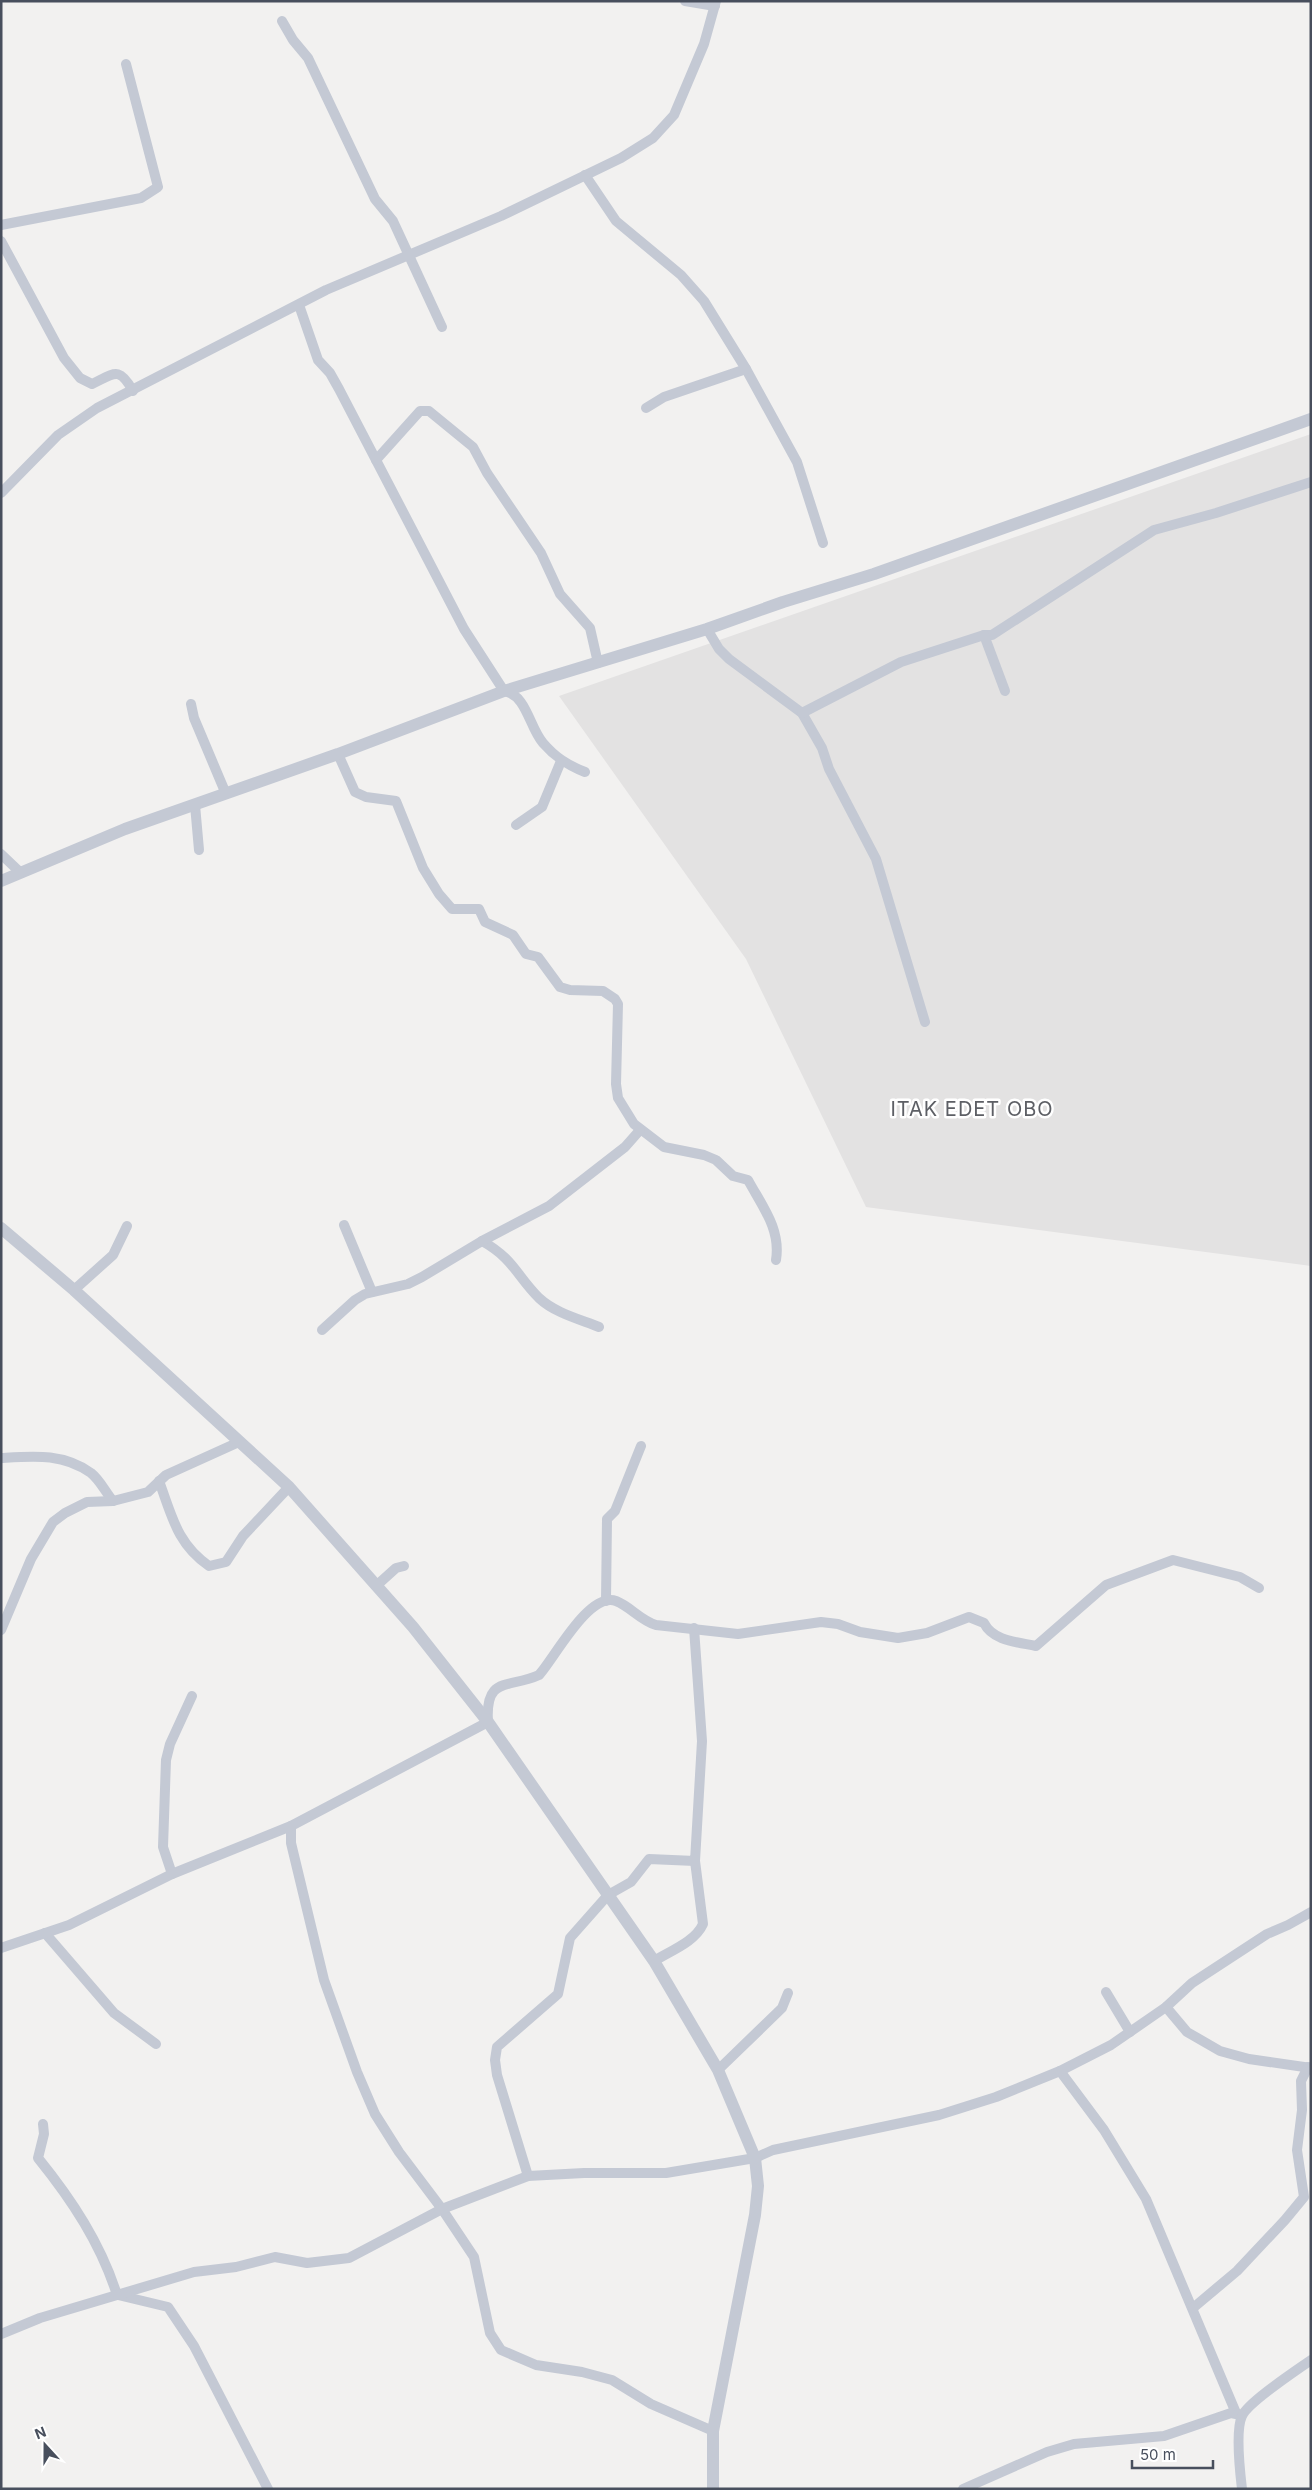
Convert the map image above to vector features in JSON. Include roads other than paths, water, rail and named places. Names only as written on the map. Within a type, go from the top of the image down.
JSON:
[{"type":"street","points":[[1,493],[58,435],[97,408],[326,290],[501,216],[621,158],[653,138],[674,115],[704,44],[716,4],[685,1]]},
{"type":"street","points":[[282,21],[293,40],[308,58],[375,199],[390,215],[442,327]]},
{"type":"street","points":[[1,225],[141,198],[158,187],[126,64]]},
{"type":"street","points":[[585,175],[616,221],[681,275],[704,301],[746,370],[797,462],[823,543]]},
{"type":"street","points":[[1,241],[64,358],[80,378],[92,384],[113,374],[120,374],[124,376],[133,391]]},
{"type":"street","points":[[299,305],[318,360],[330,373],[464,629],[504,691],[520,698],[542,741],[561,760],[585,772]]},
{"type":"street","points":[[646,408],[664,397],[746,370]]},
{"type":"street","points":[[376,460],[420,411],[429,411],[473,448],[487,473],[541,553],[560,594],[590,628],[598,663]]},
{"type":"street","points":[[1,882],[125,829],[338,754],[504,691],[707,629],[783,602],[874,574],[1311,419]]},
{"type":"street","points":[[802,713],[901,662],[992,634],[1154,530],[1216,513],[1311,482]]},
{"type":"street","points":[[707,629],[719,649],[729,659],[802,713],[822,748],[829,769],[876,859],[925,1022]]},
{"type":"street","points":[[984,635],[1005,691]]},
{"type":"street","points":[[191,704],[194,718],[226,794]]},
{"type":"street","points":[[338,754],[355,792],[366,797],[396,801],[423,868],[439,894],[452,910],[479,910],[485,922],[513,935],[523,952],[538,957],[560,987],[570,990],[603,991],[615,999],[618,1004],[616,1084],[618,1098],[640,1130],[664,1147],[704,1155],[716,1160],[733,1176],[748,1180],[776,1232],[779,1245],[776,1260]]},
{"type":"street","points":[[516,825],[542,807],[561,760]]},
{"type":"street","points":[[195,805],[198,850]]},
{"type":"street","points":[[1,854],[21,873]]},
{"type":"street","points":[[322,1330],[355,1300],[372,1292],[408,1284],[482,1241],[549,1206],[625,1147],[640,1130]]},
{"type":"street","points":[[344,1225],[372,1292]]},
{"type":"street","points":[[74,1290],[113,1255],[127,1226]]},
{"type":"street","points":[[1,1228],[74,1290],[289,1487],[413,1627],[488,1722],[654,1961],[718,2070],[755,2158],[758,2186],[755,2215],[712,2431],[713,2489]]},
{"type":"street","points":[[482,1241],[498,1250],[512,1262],[526,1283],[550,1307],[599,1327]]},
{"type":"street","points":[[1,1630],[31,1559],[53,1522],[77,1505],[96,1500],[113,1501],[148,1492],[166,1476],[239,1442]]},
{"type":"street","points":[[606,1601],[607,1519],[615,1511],[641,1446]]},
{"type":"street","points":[[1,1458],[45,1455],[69,1462],[92,1474],[113,1501]]},
{"type":"street","points":[[159,1482],[183,1543],[195,1556],[209,1566],[226,1562],[243,1536],[289,1487]]},
{"type":"street","points":[[488,1722],[488,1699],[493,1691],[510,1682],[539,1675],[560,1644],[589,1611],[597,1604],[606,1601],[615,1600],[650,1623],[738,1634],[821,1622],[838,1624],[860,1632],[898,1638],[927,1633],[968,1617],[984,1622],[988,1631],[999,1637],[1036,1646],[1106,1585],[1173,1560],[1240,1577],[1259,1588]]},
{"type":"street","points":[[376,1586],[396,1568],[404,1566]]},
{"type":"street","points":[[654,1961],[700,1932],[703,1924],[695,1861],[702,1741],[694,1628]]},
{"type":"street","points":[[172,1874],[163,1847],[166,1760],[170,1744],[192,1696]]},
{"type":"street","points":[[1,1948],[69,1924],[172,1874],[291,1826],[488,1722]]},
{"type":"street","points":[[291,1826],[290,1843],[324,1980],[357,2072],[380,2122],[399,2152],[442,2209],[474,2257],[490,2333],[501,2350],[536,2365],[582,2372],[612,2380],[651,2404],[712,2431]]},
{"type":"street","points":[[528,2176],[497,2075],[495,2060],[497,2047],[558,1994],[570,1938],[608,1895],[632,1882],[649,1859],[695,1861]]},
{"type":"street","points":[[1,2334],[40,2318],[194,2272],[236,2267],[275,2257],[307,2263],[349,2258],[442,2209],[528,2176],[584,2173],[666,2173],[755,2158],[773,2150],[939,2115],[996,2097],[1060,2071],[1093,2055],[1166,2007],[1192,1983],[1267,1934],[1311,1912]]},
{"type":"street","points":[[44,1933],[114,2013],[156,2044]]},
{"type":"street","points":[[1106,1992],[1130,2032]]},
{"type":"street","points":[[718,2070],[782,2008],[788,1993]]},
{"type":"street","points":[[1166,2007],[1187,2032],[1220,2051],[1249,2059],[1310,2067],[1301,2081],[1302,2110],[1297,2150],[1304,2197],[1237,2271],[1193,2308]]},
{"type":"street","points":[[1060,2071],[1109,2138],[1146,2199],[1239,2415],[1242,2489]]},
{"type":"street","points":[[43,2124],[44,2134],[38,2158],[72,2201],[107,2264],[117,2295]]},
{"type":"street","points":[[117,2295],[168,2307],[194,2346],[268,2489]]},
{"type":"street","points":[[1239,2415],[1311,2360]]},
{"type":"street","points":[[963,2489],[1047,2452],[1074,2444],[1164,2436],[1231,2413],[1239,2415]]},
{"type":"district","name":"ITAK EDET OBO","points":[[972,1109]]}]
